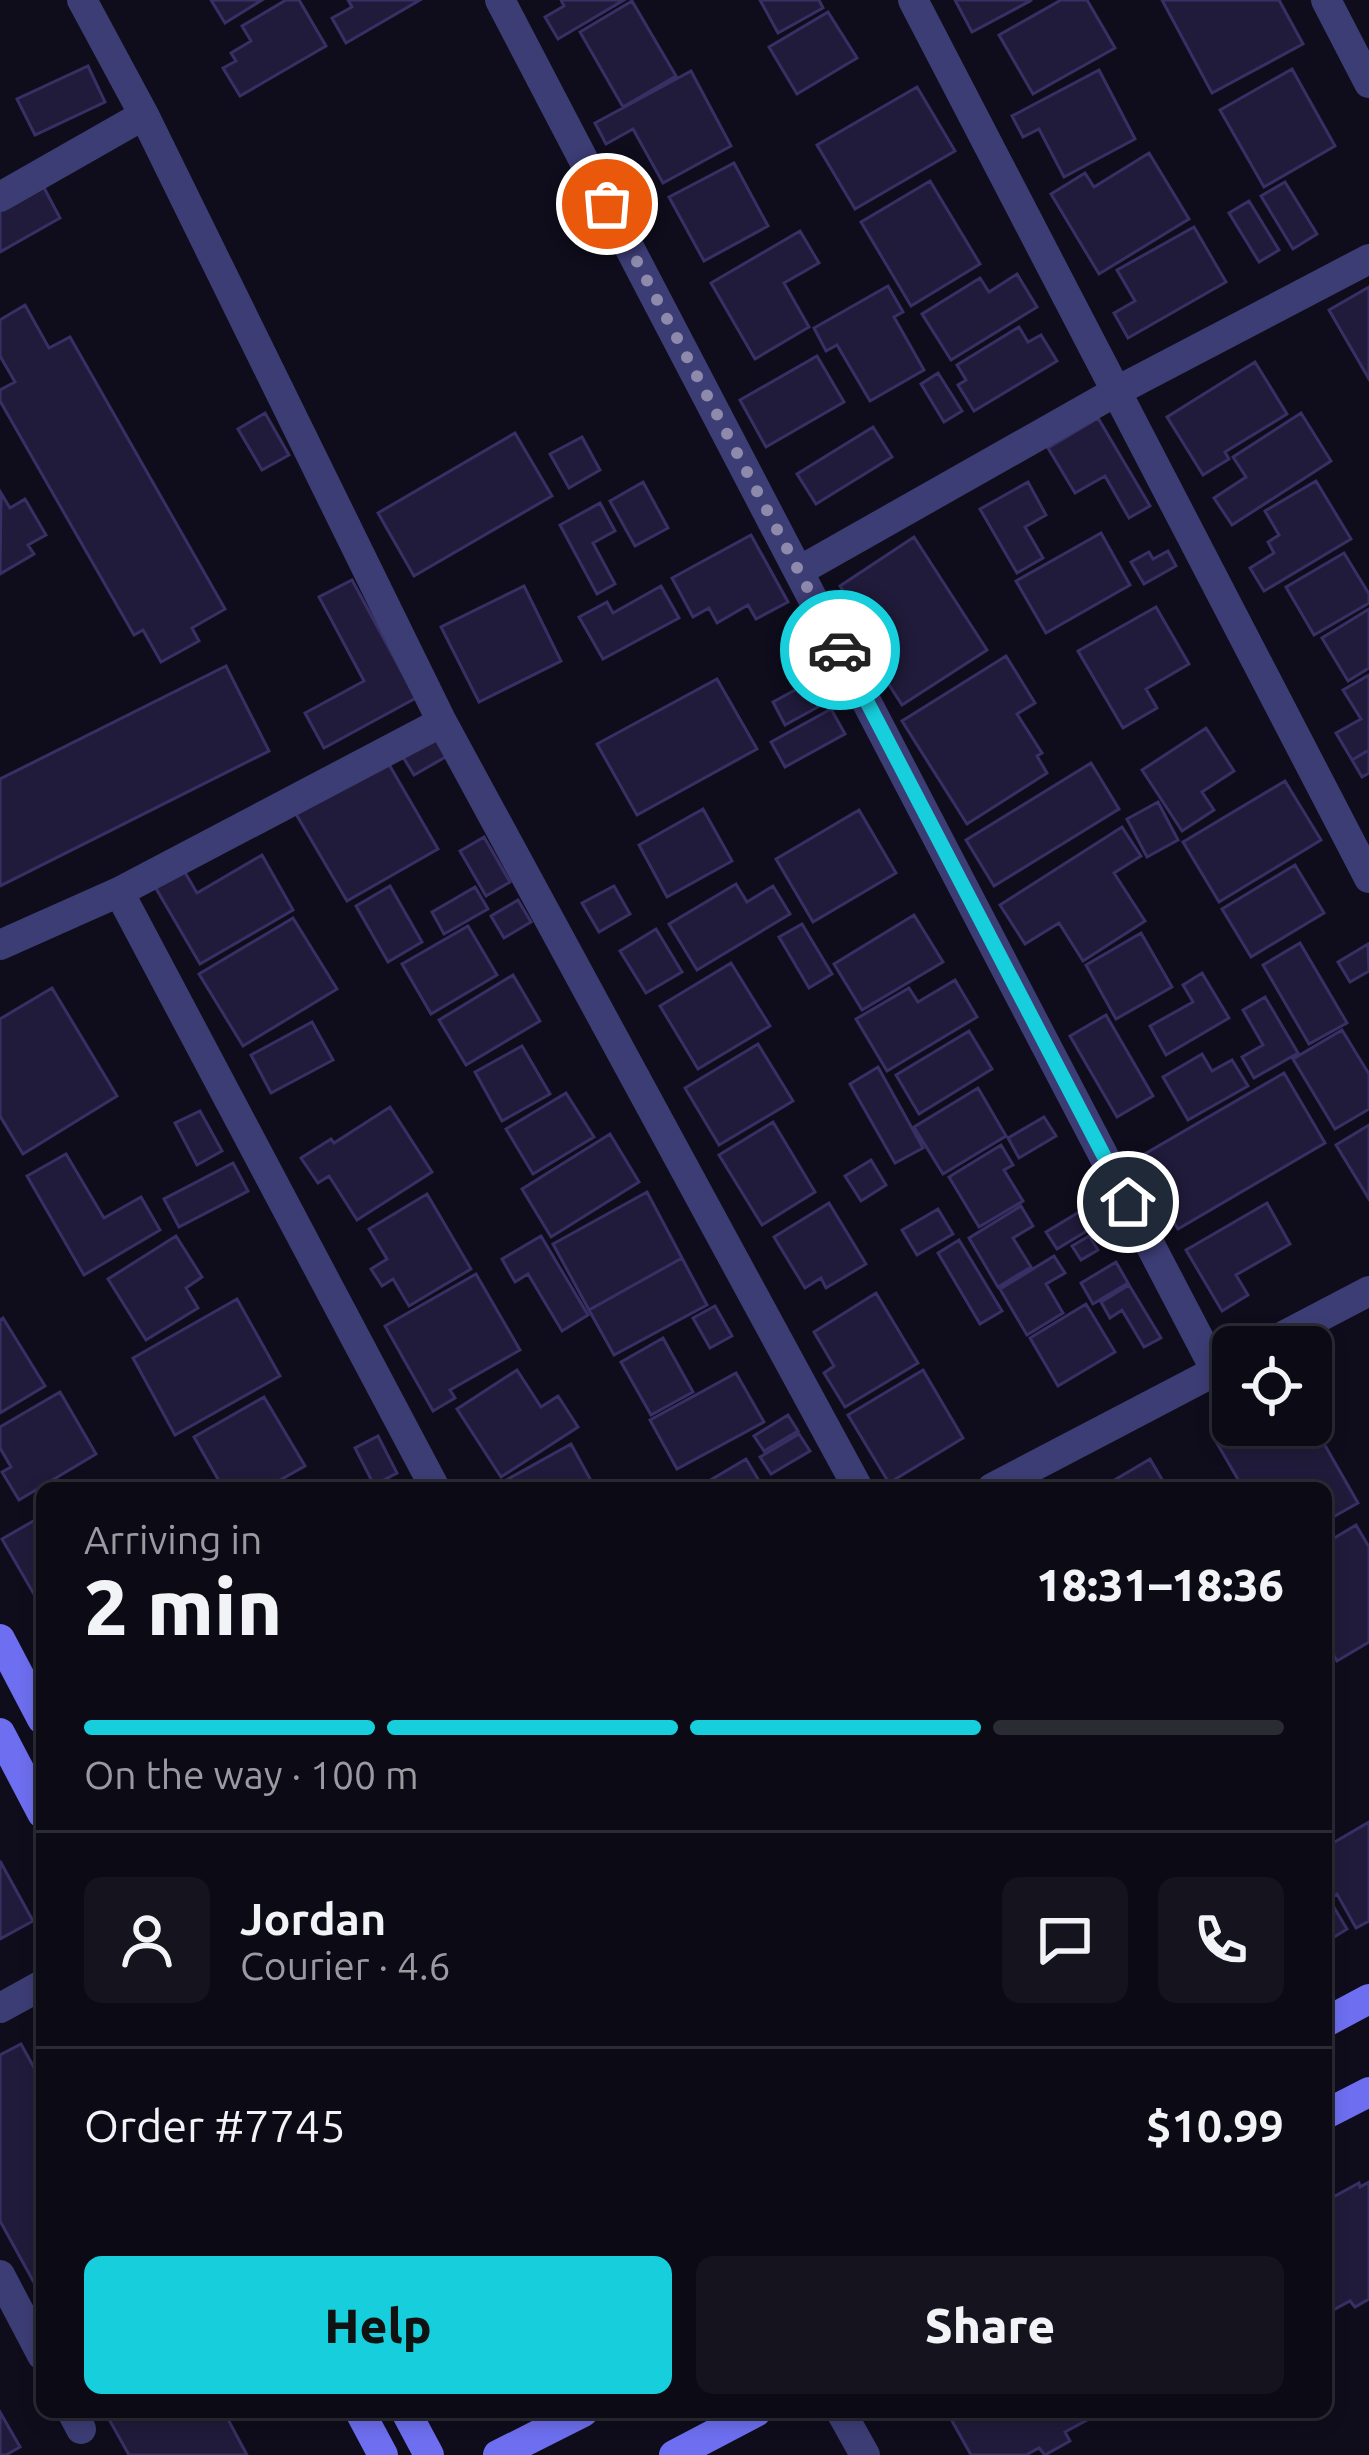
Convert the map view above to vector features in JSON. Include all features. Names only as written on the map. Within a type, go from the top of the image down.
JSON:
[{"type":"street","points":[[82,0],[442,722],[855,1482]]},
{"type":"street","points":[[500,0],[1212,1342]]},
{"type":"street","points":[[913,0],[1369,878]]},
{"type":"street","points":[[1326,0],[1369,83]]},
{"type":"street","points":[[0,197],[143,116]]},
{"type":"street","points":[[799,571],[1117,392],[1369,259]]},
{"type":"street","points":[[0,945],[118,892],[442,722]]},
{"type":"street","points":[[118,892],[432,1482]]},
{"type":"street","points":[[1302,1326],[1369,1291]]},
{"type":"street","points":[[1003,1482],[1212,1373]]},
{"type":"street","points":[[0,1639],[36,1708]]},
{"type":"street","points":[[0,1733],[36,1802]]},
{"type":"street","points":[[0,2008],[36,1988]]},
{"type":"street","points":[[1332,2019],[1369,2000]]},
{"type":"street","points":[[1332,2111],[1369,2092]]},
{"type":"street","points":[[0,2275],[36,2344]]},
{"type":"street","points":[[364,2418],[383,2455]]},
{"type":"street","points":[[409,2418],[429,2455]]},
{"type":"street","points":[[498,2455],[571,2418]]},
{"type":"street","points":[[674,2455],[745,2418]]},
{"type":"street","points":[[844,2418],[865,2455]]},
{"type":"building","points":[[211,0],[262,0],[225,23]]},
{"type":"building","points":[[286,0],[299,0],[326,46],[240,96],[223,68],[236,61],[231,53],[251,41],[242,26]]},
{"type":"building","points":[[348,0],[420,0],[346,43],[332,18],[352,7]]},
{"type":"building","points":[[561,0],[624,0],[558,39],[545,17],[564,6]]},
{"type":"building","points":[[760,0],[819,0],[823,8],[778,33]]},
{"type":"building","points":[[955,0],[1032,0],[972,32]]},
{"type":"building","points":[[1061,0],[1087,0],[1115,48],[1033,94],[999,35]]},
{"type":"building","points":[[1162,0],[1279,0],[1303,44],[1212,93]]},
{"type":"building","points":[[632,1],[676,76],[623,107],[580,32]]},
{"type":"building","points":[[828,12],[857,58],[797,94],[769,47]]},
{"type":"building","points":[[88,66],[105,102],[35,135],[17,99]]},
{"type":"building","points":[[1292,69],[1335,146],[1264,187],[1220,110]]},
{"type":"building","points":[[1099,70],[1135,139],[1064,177],[1039,129],[1023,137],[1012,116]]},
{"type":"building","points":[[691,71],[731,146],[663,183],[633,129],[606,144],[595,123]]},
{"type":"building","points":[[917,87],[955,151],[855,209],[817,145]]},
{"type":"building","points":[[1149,153],[1189,219],[1099,274],[1051,194],[1085,173],[1094,187]]},
{"type":"building","points":[[734,163],[768,226],[704,261],[669,197]]},
{"type":"building","points":[[930,181],[980,264],[911,306],[861,222]]},
{"type":"building","points":[[41,182],[60,218],[0,252],[0,205]]},
{"type":"building","points":[[1285,182],[1317,234],[1293,249],[1261,196]]},
{"type":"building","points":[[1249,201],[1279,250],[1259,262],[1229,213]]},
{"type":"building","points":[[1194,227],[1226,282],[1128,338],[1114,313],[1135,301],[1117,270]]},
{"type":"building","points":[[800,231],[819,263],[784,283],[809,327],[755,359],[711,283]]},
{"type":"building","points":[[1017,274],[1037,307],[951,360],[922,314],[980,278],[989,292]]},
{"type":"building","points":[[888,286],[903,312],[894,317],[924,370],[870,401],[837,345],[826,351],[814,328]]},
{"type":"building","points":[[1369,287],[1369,379],[1329,310]]},
{"type":"building","points":[[25,305],[49,348],[70,337],[225,609],[192,628],[199,641],[161,662],[143,630],[134,635],[0,401],[0,390],[15,382],[0,356],[0,320]]},
{"type":"building","points":[[1019,327],[1028,342],[1041,335],[1057,361],[974,411],[958,385],[966,380],[957,365]]},
{"type":"building","points":[[817,356],[844,402],[766,447],[740,400]]},
{"type":"building","points":[[1255,362],[1287,414],[1225,452],[1229,459],[1203,475],[1167,417]]},
{"type":"building","points":[[938,373],[962,411],[944,422],[921,384]]},
{"type":"building","points":[[265,413],[289,455],[262,470],[238,429]]},
{"type":"building","points":[[1301,413],[1331,461],[1232,525],[1214,498],[1246,477],[1233,457]]},
{"type":"building","points":[[1098,418],[1150,506],[1129,518],[1105,476],[1075,493],[1048,448]]},
{"type":"building","points":[[873,427],[892,457],[816,504],[797,474]]},
{"type":"building","points":[[515,433],[552,496],[414,576],[378,513]]},
{"type":"building","points":[[582,437],[600,470],[569,488],[550,454]]},
{"type":"building","points":[[1316,481],[1351,539],[1264,591],[1250,568],[1274,553],[1268,542],[1279,535],[1265,511]]},
{"type":"building","points":[[643,482],[668,528],[635,546],[610,501]]},
{"type":"building","points":[[1028,482],[1046,515],[1025,527],[1043,558],[1017,573],[980,509]]},
{"type":"building","points":[[1,493],[10,508],[25,499],[46,535],[28,545],[34,554],[0,574]]},
{"type":"building","points":[[600,503],[615,531],[593,543],[615,584],[597,594],[560,525]]},
{"type":"building","points":[[1101,533],[1130,585],[1046,633],[1016,581]]},
{"type":"building","points":[[751,535],[788,602],[756,619],[748,605],[717,623],[709,608],[693,617],[672,578]]},
{"type":"building","points":[[914,537],[987,650],[902,705],[857,635],[867,629],[840,586]]},
{"type":"building","points":[[1168,551],[1176,566],[1144,584],[1131,562],[1149,552],[1153,559]]},
{"type":"building","points":[[1344,553],[1369,594],[1369,603],[1314,635],[1286,587]]},
{"type":"building","points":[[352,580],[416,698],[324,748],[305,713],[364,681],[319,597]]},
{"type":"building","points":[[524,586],[561,661],[479,702],[441,627]]},
{"type":"building","points":[[661,586],[679,618],[603,659],[579,617],[607,602],[613,613]]},
{"type":"building","points":[[1156,607],[1189,664],[1146,689],[1157,708],[1123,728],[1078,651]]},
{"type":"building","points":[[1369,609],[1369,668],[1348,681],[1322,638]]},
{"type":"building","points":[[1006,656],[1035,703],[1017,714],[1042,753],[1037,756],[1047,773],[967,824],[902,721]]},
{"type":"building","points":[[226,666],[269,751],[0,886],[0,779]]},
{"type":"building","points":[[1369,675],[1369,750],[1352,760],[1336,733],[1361,719],[1343,690]]},
{"type":"building","points":[[717,679],[757,749],[637,815],[597,744]]},
{"type":"building","points":[[806,684],[818,707],[785,725],[773,702]]},
{"type":"building","points":[[831,709],[845,734],[785,767],[771,742]]},
{"type":"building","points":[[1206,728],[1234,771],[1202,792],[1214,810],[1182,831],[1142,770]]},
{"type":"building","points":[[439,736],[449,755],[414,775],[403,757]]},
{"type":"building","points":[[1369,750],[1369,773],[1362,777],[1352,760]]},
{"type":"building","points":[[387,761],[438,849],[347,901],[296,814]]},
{"type":"building","points":[[1091,763],[1119,809],[994,886],[966,840]]},
{"type":"building","points":[[1285,781],[1321,840],[1219,902],[1183,842]]},
{"type":"building","points":[[1158,802],[1178,840],[1147,857],[1127,819]]},
{"type":"building","points":[[703,809],[732,861],[667,897],[639,845]]},
{"type":"building","points":[[859,810],[896,873],[813,922],[776,859]]},
{"type":"building","points":[[1122,827],[1141,856],[1114,873],[1145,921],[1083,961],[1059,923],[1025,944],[1000,905]]},
{"type":"building","points":[[484,837],[510,882],[486,896],[460,851]]},
{"type":"building","points":[[262,855],[293,910],[200,964],[154,885],[183,869],[197,893]]},
{"type":"building","points":[[1295,865],[1324,913],[1251,957],[1222,909]]},
{"type":"building","points":[[736,884],[747,902],[773,886],[790,914],[697,970],[669,924]]},
{"type":"building","points":[[390,886],[422,942],[388,962],[356,906]]},
{"type":"building","points":[[614,886],[630,914],[599,932],[582,903]]},
{"type":"building","points":[[475,887],[488,909],[444,934],[432,912]]},
{"type":"building","points":[[518,900],[531,922],[504,938],[491,916]]},
{"type":"building","points":[[914,915],[943,962],[862,1010],[834,964]]},
{"type":"building","points":[[293,918],[337,989],[243,1046],[199,974]]},
{"type":"building","points":[[802,924],[832,974],[809,988],[779,937]]},
{"type":"building","points":[[468,926],[497,975],[431,1014],[402,964]]},
{"type":"building","points":[[656,929],[682,972],[646,993],[620,951]]},
{"type":"building","points":[[1141,933],[1172,987],[1116,1019],[1086,965]]},
{"type":"building","points":[[1300,943],[1347,1023],[1309,1044],[1263,965]]},
{"type":"building","points":[[1368,944],[1369,971],[1350,982],[1338,962]]},
{"type":"building","points":[[731,963],[770,1026],[698,1069],[660,1006]]},
{"type":"building","points":[[1202,973],[1229,1018],[1166,1055],[1150,1026],[1193,1002],[1183,985]]},
{"type":"building","points":[[513,975],[540,1021],[466,1065],[439,1020]]},
{"type":"building","points":[[955,980],[977,1017],[887,1071],[856,1019],[909,988],[918,1002]]},
{"type":"building","points":[[52,988],[117,1096],[23,1154],[0,1116],[0,1019]]},
{"type":"building","points":[[1265,997],[1298,1053],[1254,1078],[1242,1057],[1263,1045],[1243,1010]]},
{"type":"building","points":[[1106,1015],[1153,1096],[1117,1117],[1070,1036]]},
{"type":"building","points":[[312,1022],[333,1060],[271,1093],[251,1055]]},
{"type":"building","points":[[1342,1030],[1369,1074],[1369,1109],[1335,1129],[1293,1059]]},
{"type":"building","points":[[969,1031],[992,1069],[919,1114],[896,1075]]},
{"type":"building","points":[[758,1044],[793,1101],[719,1145],[685,1088]]},
{"type":"building","points":[[522,1046],[550,1094],[502,1121],[475,1072]]},
{"type":"building","points":[[1202,1054],[1212,1071],[1232,1060],[1248,1086],[1188,1120],[1163,1077]]},
{"type":"building","points":[[878,1067],[923,1148],[895,1163],[850,1084]]},
{"type":"building","points":[[1284,1073],[1325,1143],[1178,1229],[1136,1159]]},
{"type":"building","points":[[978,1088],[1006,1136],[943,1174],[914,1127]]},
{"type":"building","points":[[566,1093],[594,1137],[533,1174],[506,1129]]},
{"type":"building","points":[[390,1107],[432,1172],[357,1220],[329,1176],[318,1183],[301,1158]]},
{"type":"building","points":[[200,1111],[222,1151],[197,1165],[175,1123]]},
{"type":"building","points":[[1044,1117],[1056,1136],[1019,1158],[1008,1138]]},
{"type":"building","points":[[773,1122],[815,1192],[762,1225],[719,1155]]},
{"type":"building","points":[[1369,1125],[1369,1199],[1336,1145]]},
{"type":"building","points":[[610,1134],[639,1182],[551,1237],[522,1189]]},
{"type":"building","points":[[1001,1145],[1013,1165],[1004,1170],[1023,1201],[979,1227],[949,1177]]},
{"type":"building","points":[[66,1154],[104,1218],[141,1197],[160,1230],[84,1275],[27,1176]]},
{"type":"building","points":[[871,1160],[886,1185],[861,1201],[845,1176]]},
{"type":"building","points":[[233,1163],[248,1191],[179,1227],[164,1199]]},
{"type":"building","points":[[647,1192],[682,1258],[589,1310],[553,1244]]},
{"type":"building","points":[[427,1194],[471,1269],[409,1306],[393,1279],[382,1286],[371,1269],[387,1259],[369,1229]]},
{"type":"building","points":[[829,1203],[866,1264],[826,1288],[821,1278],[805,1288],[774,1237]]},
{"type":"building","points":[[1267,1203],[1290,1244],[1236,1275],[1248,1295],[1222,1311],[1186,1250]]},
{"type":"building","points":[[1021,1206],[1033,1226],[1013,1238],[1031,1267],[998,1287],[969,1238]]},
{"type":"building","points":[[1089,1206],[1100,1223],[1057,1249],[1046,1232]]},
{"type":"building","points":[[938,1209],[953,1234],[917,1255],[902,1230]]},
{"type":"building","points":[[176,1236],[202,1277],[186,1288],[198,1308],[146,1340],[108,1279]]},
{"type":"building","points":[[541,1236],[588,1315],[562,1331],[528,1274],[515,1282],[502,1259]]},
{"type":"building","points":[[1089,1236],[1098,1250],[1081,1260],[1072,1246]]},
{"type":"building","points":[[959,1240],[1002,1311],[980,1324],[938,1253]]},
{"type":"building","points":[[1054,1256],[1065,1273],[1046,1284],[1063,1313],[1027,1335],[1000,1289]]},
{"type":"building","points":[[682,1258],[707,1305],[614,1355],[589,1310]]},
{"type":"building","points":[[1116,1262],[1128,1283],[1093,1304],[1081,1283]]},
{"type":"building","points":[[476,1274],[520,1350],[450,1390],[455,1398],[433,1411],[385,1326]]},
{"type":"building","points":[[1129,1285],[1161,1338],[1144,1347],[1122,1310],[1110,1318],[1101,1302]]},
{"type":"building","points":[[876,1293],[918,1363],[845,1407],[824,1373],[834,1366],[814,1332]]},
{"type":"building","points":[[237,1299],[280,1376],[175,1435],[133,1358]]},
{"type":"building","points":[[1086,1304],[1115,1352],[1058,1386],[1030,1338]]},
{"type":"building","points":[[715,1306],[732,1336],[710,1348],[693,1318]]},
{"type":"building","points":[[3,1318],[45,1386],[0,1413],[0,1320]]},
{"type":"building","points":[[663,1338],[693,1392],[651,1415],[621,1362]]},
{"type":"building","points":[[517,1370],[541,1407],[558,1396],[578,1427],[501,1477],[457,1409]]},
{"type":"building","points":[[923,1370],[963,1438],[888,1482],[848,1415]]},
{"type":"building","points":[[736,1373],[764,1422],[677,1469],[650,1420]]},
{"type":"building","points":[[60,1392],[96,1454],[49,1482],[36,1482],[36,1490],[19,1500],[2,1472],[11,1467],[0,1448],[0,1427]]},
{"type":"building","points":[[264,1397],[305,1466],[277,1482],[220,1482],[194,1437]]},
{"type":"building","points":[[788,1415],[798,1431],[764,1451],[754,1436]]},
{"type":"building","points":[[799,1434],[810,1451],[771,1474],[760,1457]]},
{"type":"building","points":[[378,1436],[397,1473],[372,1482],[355,1448]]},
{"type":"building","points":[[571,1444],[592,1482],[503,1482]]},
{"type":"building","points":[[1219,1446],[1325,1446],[1358,1503],[1332,1518],[1332,1482],[1240,1482]]},
{"type":"building","points":[[746,1459],[758,1479],[753,1482],[707,1482]]},
{"type":"building","points":[[1150,1459],[1163,1482],[1111,1482]]},
{"type":"building","points":[[36,1519],[36,1598],[2,1539]]},
{"type":"building","points":[[1356,1525],[1369,1547],[1369,1642],[1337,1661],[1332,1652],[1332,1539]]},
{"type":"building","points":[[1369,1822],[1369,1921],[1356,1928],[1337,1894],[1332,1897],[1332,1844]]},
{"type":"building","points":[[0,1861],[33,1921],[0,1939]]},
{"type":"building","points":[[1332,1904],[1347,1929],[1332,1938]]},
{"type":"building","points":[[21,2044],[36,2071],[36,2286],[0,2221],[0,2055]]},
{"type":"building","points":[[1369,2182],[1369,2299],[1355,2307],[1350,2301],[1332,2311],[1332,2198],[1359,2183],[1360,2187]]},
{"type":"building","points":[[0,2412],[20,2447],[6,2455],[0,2455]]},
{"type":"building","points":[[108,2418],[227,2418],[247,2455],[129,2455]]},
{"type":"building","points":[[950,2418],[1091,2418],[1065,2432],[1070,2441],[1045,2455],[1039,2448],[1026,2455],[971,2455]]},
{"type":"way so far","points":[[607,204],[840,650]]},
{"type":"route","points":[[840,650],[1128,1202]]}]
